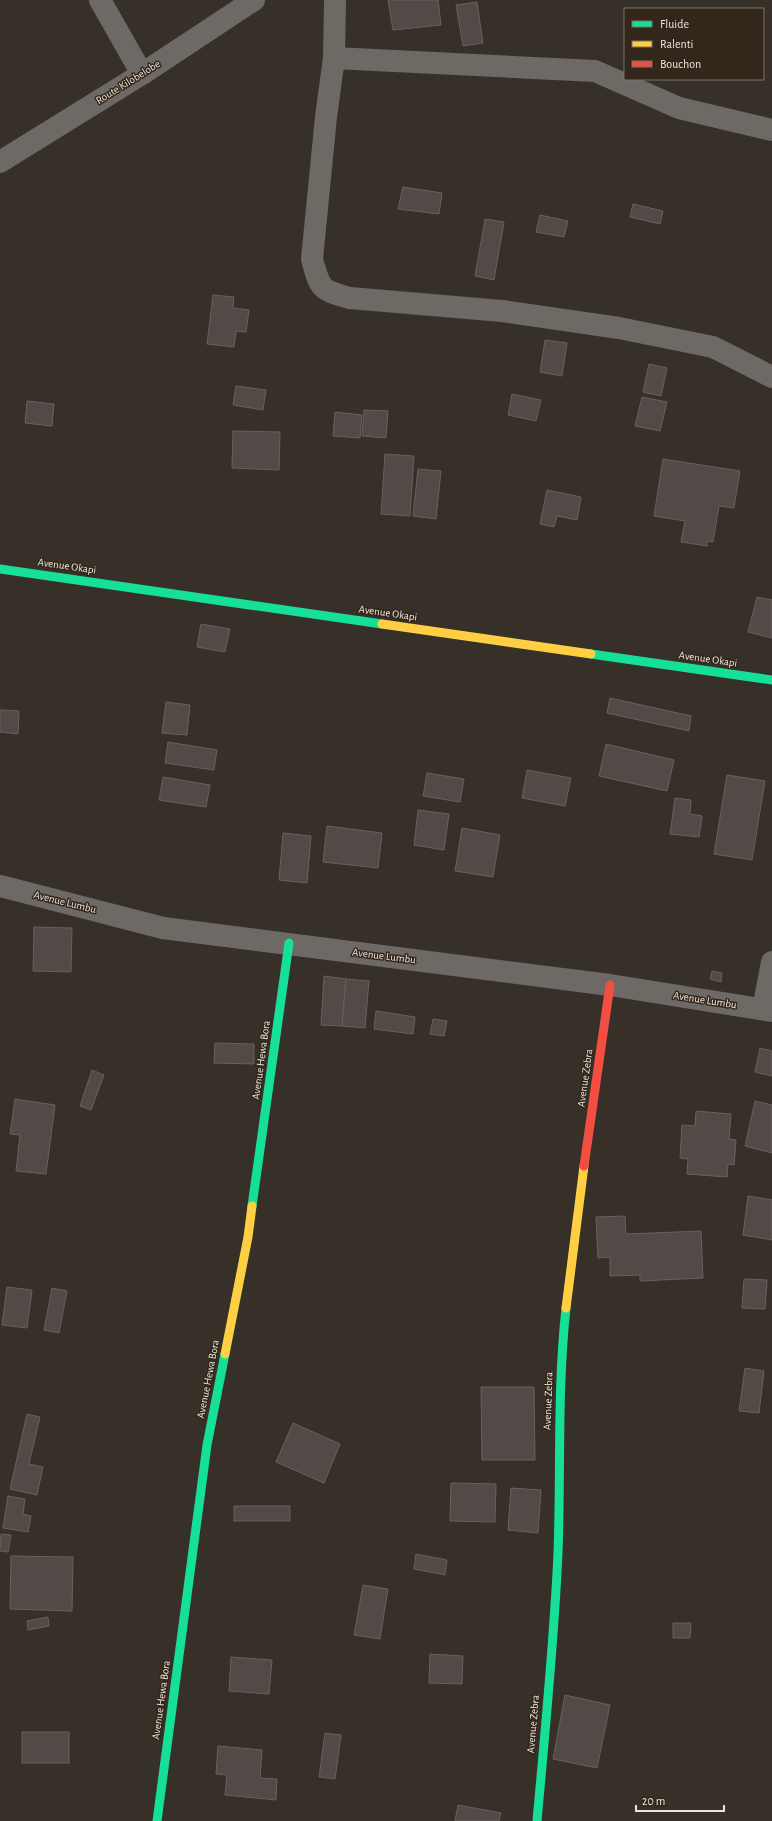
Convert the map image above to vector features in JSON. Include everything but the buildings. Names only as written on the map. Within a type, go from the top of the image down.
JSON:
[{"type":"street","points":[[100,0],[142,74]]},
{"type":"street","name":"Route Kilobelobe","points":[[0,162],[142,74],[254,0]]},
{"type":"street","points":[[335,0],[334,58],[326,117],[312,259],[317,280],[327,292],[350,298],[502,311],[619,328],[713,347],[772,377]]},
{"type":"street","points":[[334,58],[595,72],[679,108],[772,130]]},
{"type":"street","name":"Avenue Okapi","points":[[0,569],[772,680]]},
{"type":"street","name":"Avenue Lumbu","points":[[0,886],[163,928],[610,985],[767,1010]]},
{"type":"street","name":"Avenue Hewa Bora","points":[[157,1821],[207,1444],[248,1237],[289,943]]},
{"type":"street","points":[[767,1010],[772,962]]},
{"type":"street","name":"Avenue Zebra","points":[[537,1821],[554,1629],[559,1513],[559,1416],[561,1359],[571,1265],[610,985]]},
{"type":"traffic: fast","points":[[0,569],[382,624]]},
{"type":"traffic: fast","points":[[591,654],[772,680]]},
{"type":"traffic: fast","points":[[252,1206],[289,943]]},
{"type":"traffic: fast","points":[[537,1821],[549,1687],[558,1553],[561,1369],[566,1308]]},
{"type":"traffic: fast","points":[[157,1821],[207,1445],[225,1354]]},
{"type":"traffic: slow","points":[[382,624],[591,654]]},
{"type":"traffic: slow","points":[[566,1308],[584,1166]]},
{"type":"traffic: slow","points":[[225,1354],[248,1237],[252,1206]]},
{"type":"traffic: jam","points":[[584,1166],[610,985]]}]
